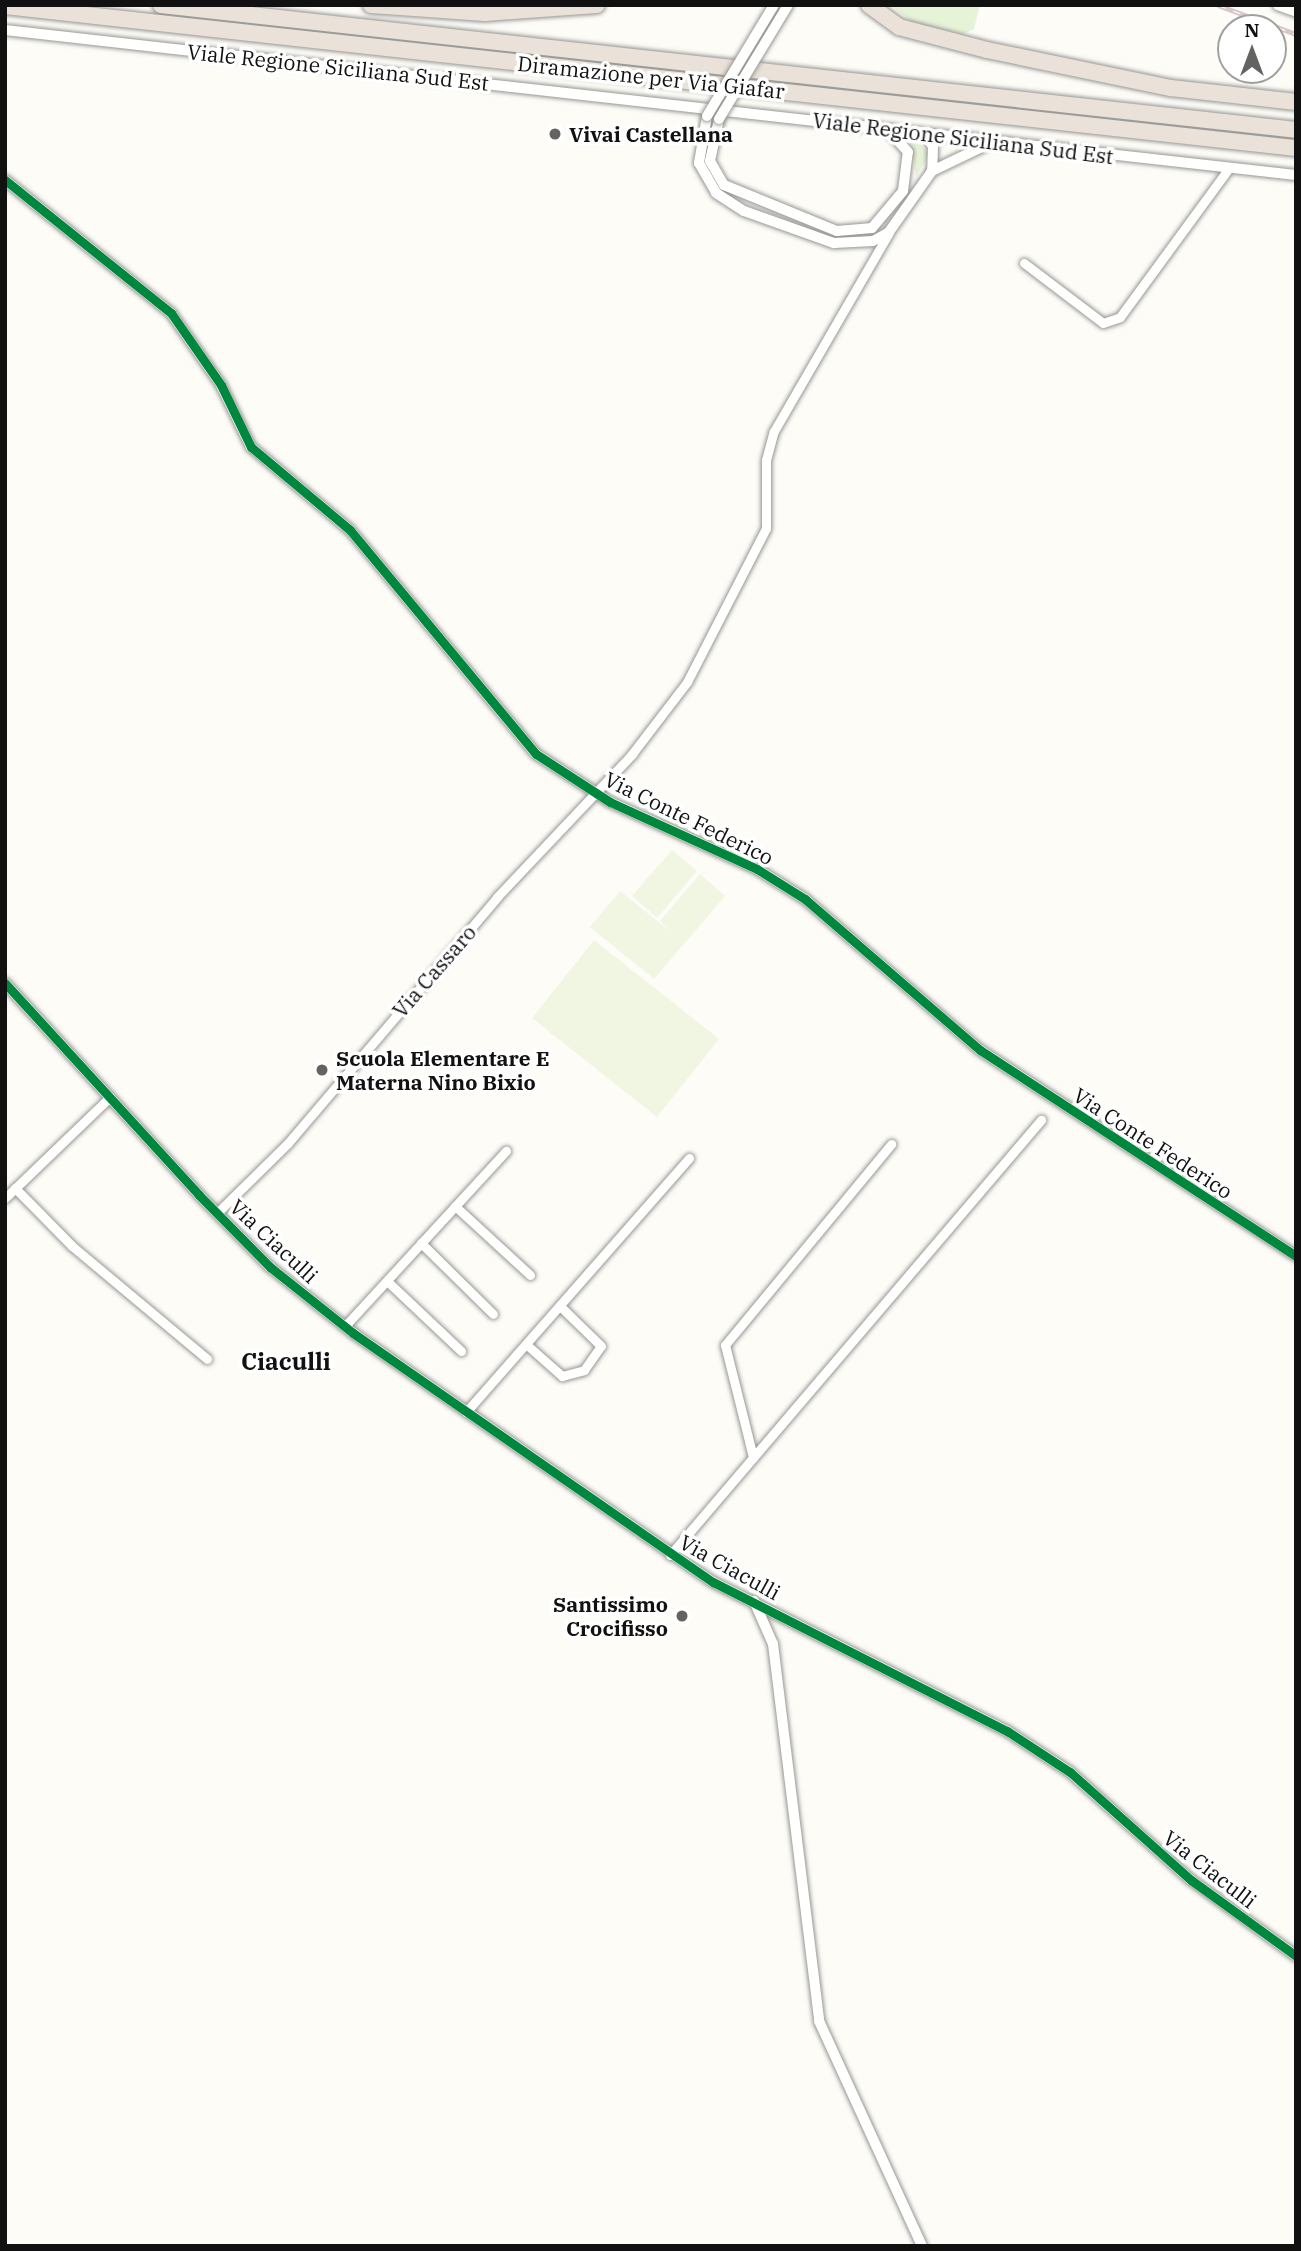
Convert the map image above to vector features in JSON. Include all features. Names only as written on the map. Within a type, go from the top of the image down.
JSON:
[{"type":"highway","name":"Diramazione per Via Giafar","points":[[161,5],[1296,130]]},
{"type":"highway","points":[[371,5],[514,13],[597,5]]},
{"type":"highway","points":[[869,5],[919,34],[1171,88],[1296,102]]},
{"type":"highway","name":"Diramazione per Via Giafar","points":[[5,6],[1296,148]]},
{"type":"street","points":[[457,5],[514,13]]},
{"type":"street","points":[[774,5],[706,116],[699,163],[729,204],[834,243],[873,241],[889,232],[932,171],[972,147],[1001,142]]},
{"type":"street","points":[[788,5],[719,119],[710,161],[724,185],[837,231],[872,228],[903,191],[908,152],[888,130]]},
{"type":"street","points":[[1276,5],[1296,12]]},
{"type":"street","name":"Viale Regione Siciliana Sud Est","points":[[5,30],[1296,175]]},
{"type":"street","points":[[925,134],[933,148],[932,171]]},
{"type":"street","points":[[1024,263],[1103,323],[1121,317],[1229,168]]},
{"type":"street","name":"Via Conte Federico","points":[[5,180],[172,313],[267,467],[350,530],[536,754],[596,792],[805,899],[980,1050],[1296,1256]]},
{"type":"street","name":"Via Cassaro","points":[[217,1213],[288,1143],[497,897],[596,792],[687,682],[747,575],[766,528],[766,460],[774,431],[889,232]]},
{"type":"street","name":"Via Ciaculli","points":[[5,983],[217,1213],[345,1326],[670,1555],[1007,1731],[1070,1772],[1191,1880],[1296,1956]]},
{"type":"street","points":[[5,1198],[110,1097]]},
{"type":"street","points":[[670,1555],[1041,1120]]},
{"type":"street","points":[[753,1457],[725,1345],[891,1144]]},
{"type":"street","points":[[345,1326],[506,1151]]},
{"type":"street","points":[[466,1412],[689,1158]]},
{"type":"street","points":[[15,1188],[72,1246],[207,1359]]},
{"type":"street","points":[[455,1206],[530,1275]]},
{"type":"street","points":[[421,1243],[493,1314]]},
{"type":"street","points":[[387,1281],[461,1351]]},
{"type":"street","points":[[527,1345],[562,1376],[584,1370],[601,1346],[560,1306]]},
{"type":"street","points":[[754,1601],[773,1644],[819,2021],[922,2246]]},
{"type":"green space","points":[[891,5],[980,5],[974,29],[963,34],[911,22]]},
{"type":"green space","points":[[915,139],[929,154],[916,177],[911,144]]},
{"type":"green space","points":[[672,850],[697,871],[657,918],[632,896]]},
{"type":"green space","points":[[700,874],[725,896],[654,979],[590,927],[620,891],[671,932],[660,921]]},
{"type":"green space","points":[[594,940],[719,1039],[657,1117],[532,1018]]},
{"type":"railway","points":[[1218,5],[1296,34]]},
{"type":"cycle path","points":[[5,180],[171,313],[221,385],[251,447],[350,530],[536,754],[610,802],[757,869],[805,899],[980,1050],[1296,1256]]},
{"type":"cycle path","points":[[5,983],[199,1195],[270,1267],[353,1333],[713,1582],[1007,1731],[1070,1772],[1191,1880],[1296,1956]]},
{"type":"place","name":"Vivai Castellana","points":[[555,134]]},
{"type":"place","name":"Scuola Elementare E Materna Nino Bixio","points":[[322,1070]]},
{"type":"place","name":"Santissimo Crocifisso","points":[[682,1616]]},
{"type":"district","name":"Ciaculli","points":[[286,1362]]}]
